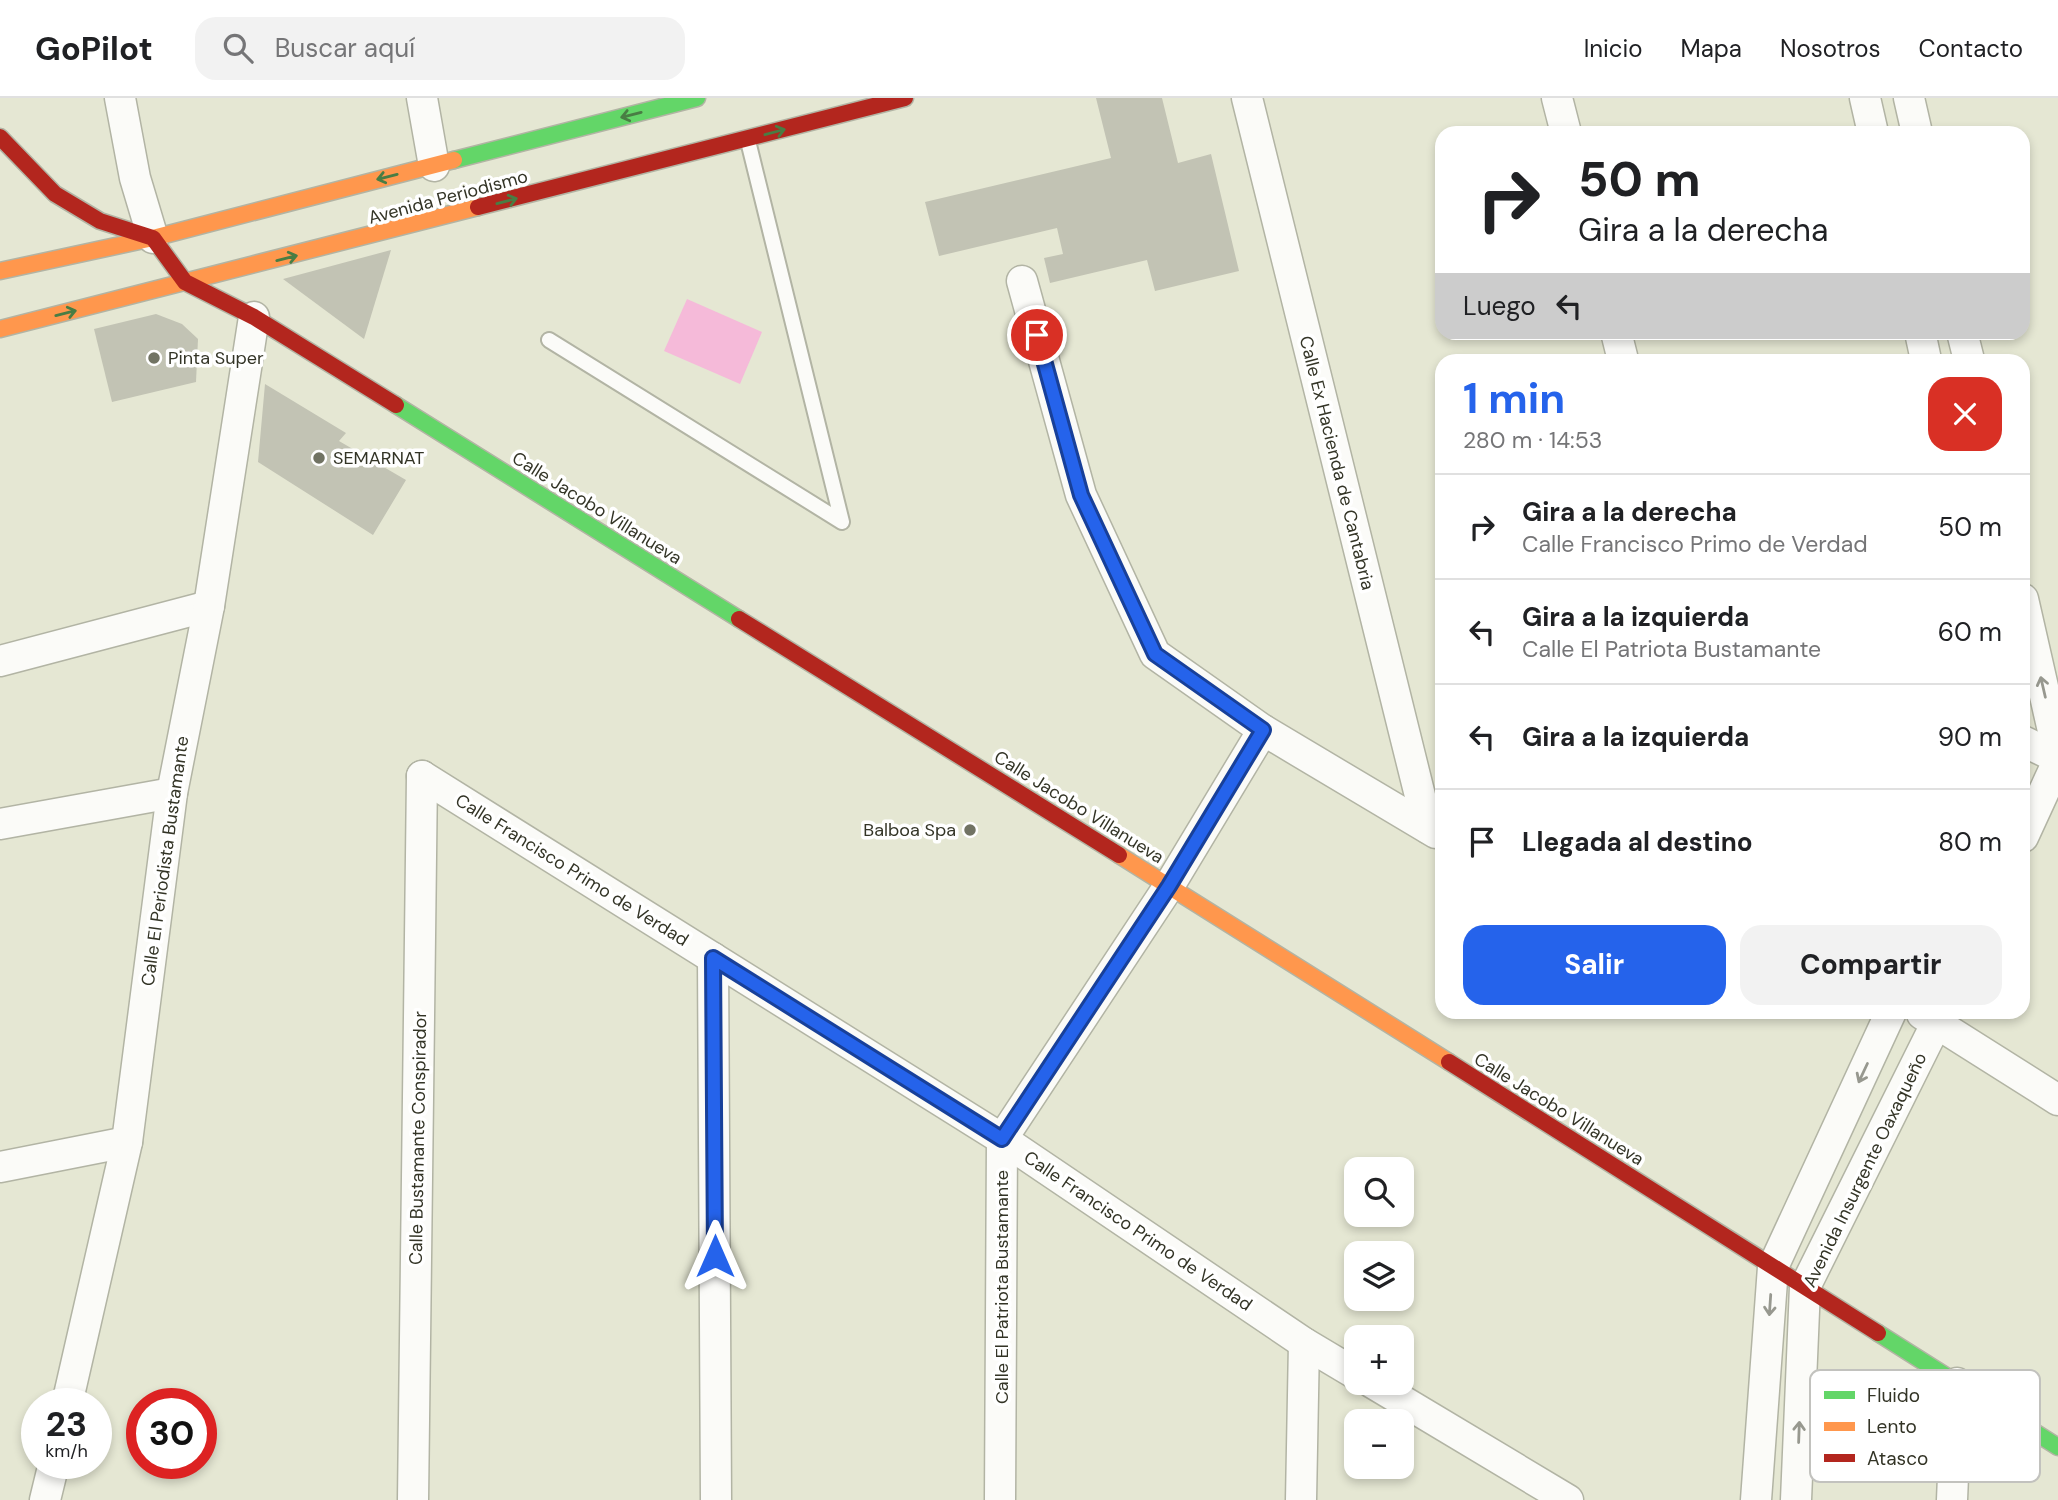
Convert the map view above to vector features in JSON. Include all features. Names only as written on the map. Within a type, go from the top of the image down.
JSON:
[{"type":"street","points":[[120,98],[135,178],[153,238],[185,282]]},
{"type":"street","points":[[422,98],[434,166]]},
{"type":"street","name":"Avenida Periodismo","points":[[0,271],[153,238],[697,98]]},
{"type":"street","name":"Avenida Periodismo","points":[[0,329],[905,98]]},
{"type":"street","name":"Calle Ex Hacienda de Cantabria","points":[[1247,98],[1435,833]]},
{"type":"street","points":[[1557,98],[1564,126]]},
{"type":"street","points":[[1865,98],[1871,126]]},
{"type":"street","points":[[1909,98],[1915,126]]},
{"type":"street","points":[[0,137],[55,194],[100,220],[153,238]]},
{"type":"street","points":[[1022,281],[1081,495],[1155,654],[1263,730],[1435,833]]},
{"type":"street","name":"Calle Jacobo Villanueva","points":[[185,282],[254,317],[1169,886],[1936,1370]]},
{"type":"street","name":"Calle El Periodista Bustamante","points":[[71,1388],[127,1142],[172,793],[209,606],[254,317]]},
{"type":"street","points":[[0,661],[209,606]]},
{"type":"street","points":[[2030,631],[2058,757],[2030,820]]},
{"type":"street","points":[[1002,1139],[1169,886],[1263,730]]},
{"type":"street","points":[[2030,744],[2058,757]]},
{"type":"street","name":"Calle Francisco Primo de Verdad","points":[[422,776],[1002,1139],[1304,1343],[1344,1367]]},
{"type":"street","name":"Calle Bustamante Conspirador","points":[[413,1500],[422,776]]},
{"type":"street","points":[[0,824],[172,793]]},
{"type":"street","points":[[713,958],[716,1500]]},
{"type":"street","points":[[1756,1500],[1773,1267],[1888,1019]]},
{"type":"street","name":"Avenida Insurgente Oaxaqueño","points":[[1796,1500],[1805,1287],[1932,1019]]},
{"type":"street","points":[[1937,1019],[2058,1100]]},
{"type":"street","name":"Calle El Patriota Bustamante","points":[[1000,1500],[1002,1139]]},
{"type":"street","points":[[0,1167],[127,1142]]},
{"type":"street","points":[[1301,1500],[1304,1343]]},
{"type":"street","points":[[1393,1395],[1568,1500]]},
{"type":"street","name":"Calle Jacobo Villanueva","points":[[2040,1436],[2058,1447]]},
{"type":"street","points":[[45,1500],[50,1479]]},
{"type":"street","points":[[1952,1500],[1953,1482]]},
{"type":"lane","points":[[549,340],[842,522],[747,139]]},
{"type":"shaded area","points":[[687,299],[762,332],[740,384],[664,351]]},
{"type":"building","points":[[1096,98],[1162,98],[1178,163],[1211,154],[1239,271],[1155,291],[1147,260],[1050,283],[1044,258],[1063,254],[1057,228],[939,256],[925,202],[1111,158]]},
{"type":"building","points":[[391,250],[364,339],[283,279]]},
{"type":"building","points":[[156,314],[182,324],[198,339],[196,382],[112,402],[94,329]]},
{"type":"building","points":[[265,384],[346,433],[339,441],[406,480],[373,535],[258,462]]},
{"type":"traffic: fast","points":[[454,160],[697,98]]},
{"type":"traffic: fast","points":[[396,405],[739,619]]},
{"type":"traffic: fast","points":[[1878,1333],[1936,1370]]},
{"type":"traffic: fast","points":[[2040,1436],[2058,1447]]},
{"type":"traffic: slow","points":[[0,271],[153,238],[454,160]]},
{"type":"traffic: slow","points":[[0,329],[478,207]]},
{"type":"traffic: slow","points":[[1119,855],[1449,1062]]},
{"type":"traffic: jam","points":[[478,207],[905,98]]},
{"type":"traffic: jam","points":[[0,137],[55,194],[100,221],[153,238],[185,282],[254,317],[396,405]]},
{"type":"traffic: jam","points":[[739,619],[1119,855]]},
{"type":"traffic: jam","points":[[1449,1062],[1878,1333]]},
{"type":"place","name":"Pinta Super","points":[[154,358]]},
{"type":"place","name":"SEMARNAT","points":[[319,458]]},
{"type":"place","name":"Balboa Spa","points":[[970,830]]},
{"type":"route","points":[[715,1256],[713,958],[1002,1139],[1169,886],[1263,730],[1155,654],[1081,495],[1037,335]]}]
